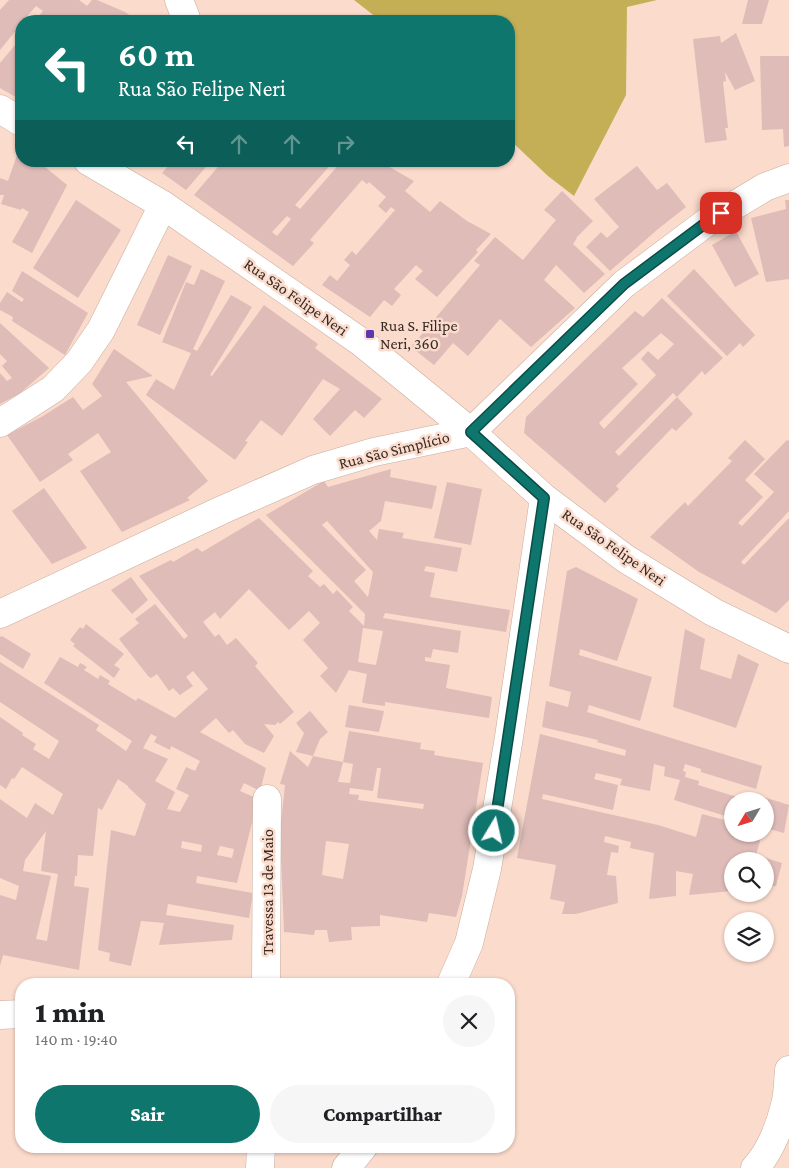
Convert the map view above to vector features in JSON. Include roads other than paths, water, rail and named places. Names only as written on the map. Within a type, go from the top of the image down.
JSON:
[{"type":"street","points":[[179,0],[185,15]]},
{"type":"street","points":[[0,109],[15,118]]},
{"type":"street","name":"Rua São Felipe Neri","points":[[98,167],[163,205],[361,342],[471,432],[544,498],[626,559],[713,612],[789,649]]},
{"type":"street","name":"Rua São Simplício","points":[[0,614],[222,510],[313,470],[374,452],[471,432],[624,284],[707,222],[764,187],[789,178]]},
{"type":"street","points":[[0,423],[53,388],[79,362],[101,330],[163,205]]},
{"type":"street","points":[[454,978],[469,943],[487,869],[509,737],[544,498]]},
{"type":"street","name":"Travessa 13 de Maio","points":[[266,978],[267,799]]},
{"type":"street","points":[[0,1015],[15,1014]]},
{"type":"street","points":[[755,1168],[774,1137],[785,1104],[789,1070]]},
{"type":"street","points":[[260,1153],[260,1168]]},
{"type":"street","points":[[346,1168],[358,1153]]},
{"type":"place","name":"Rua S. Filipe Neri, 360","points":[[370,334]]}]
